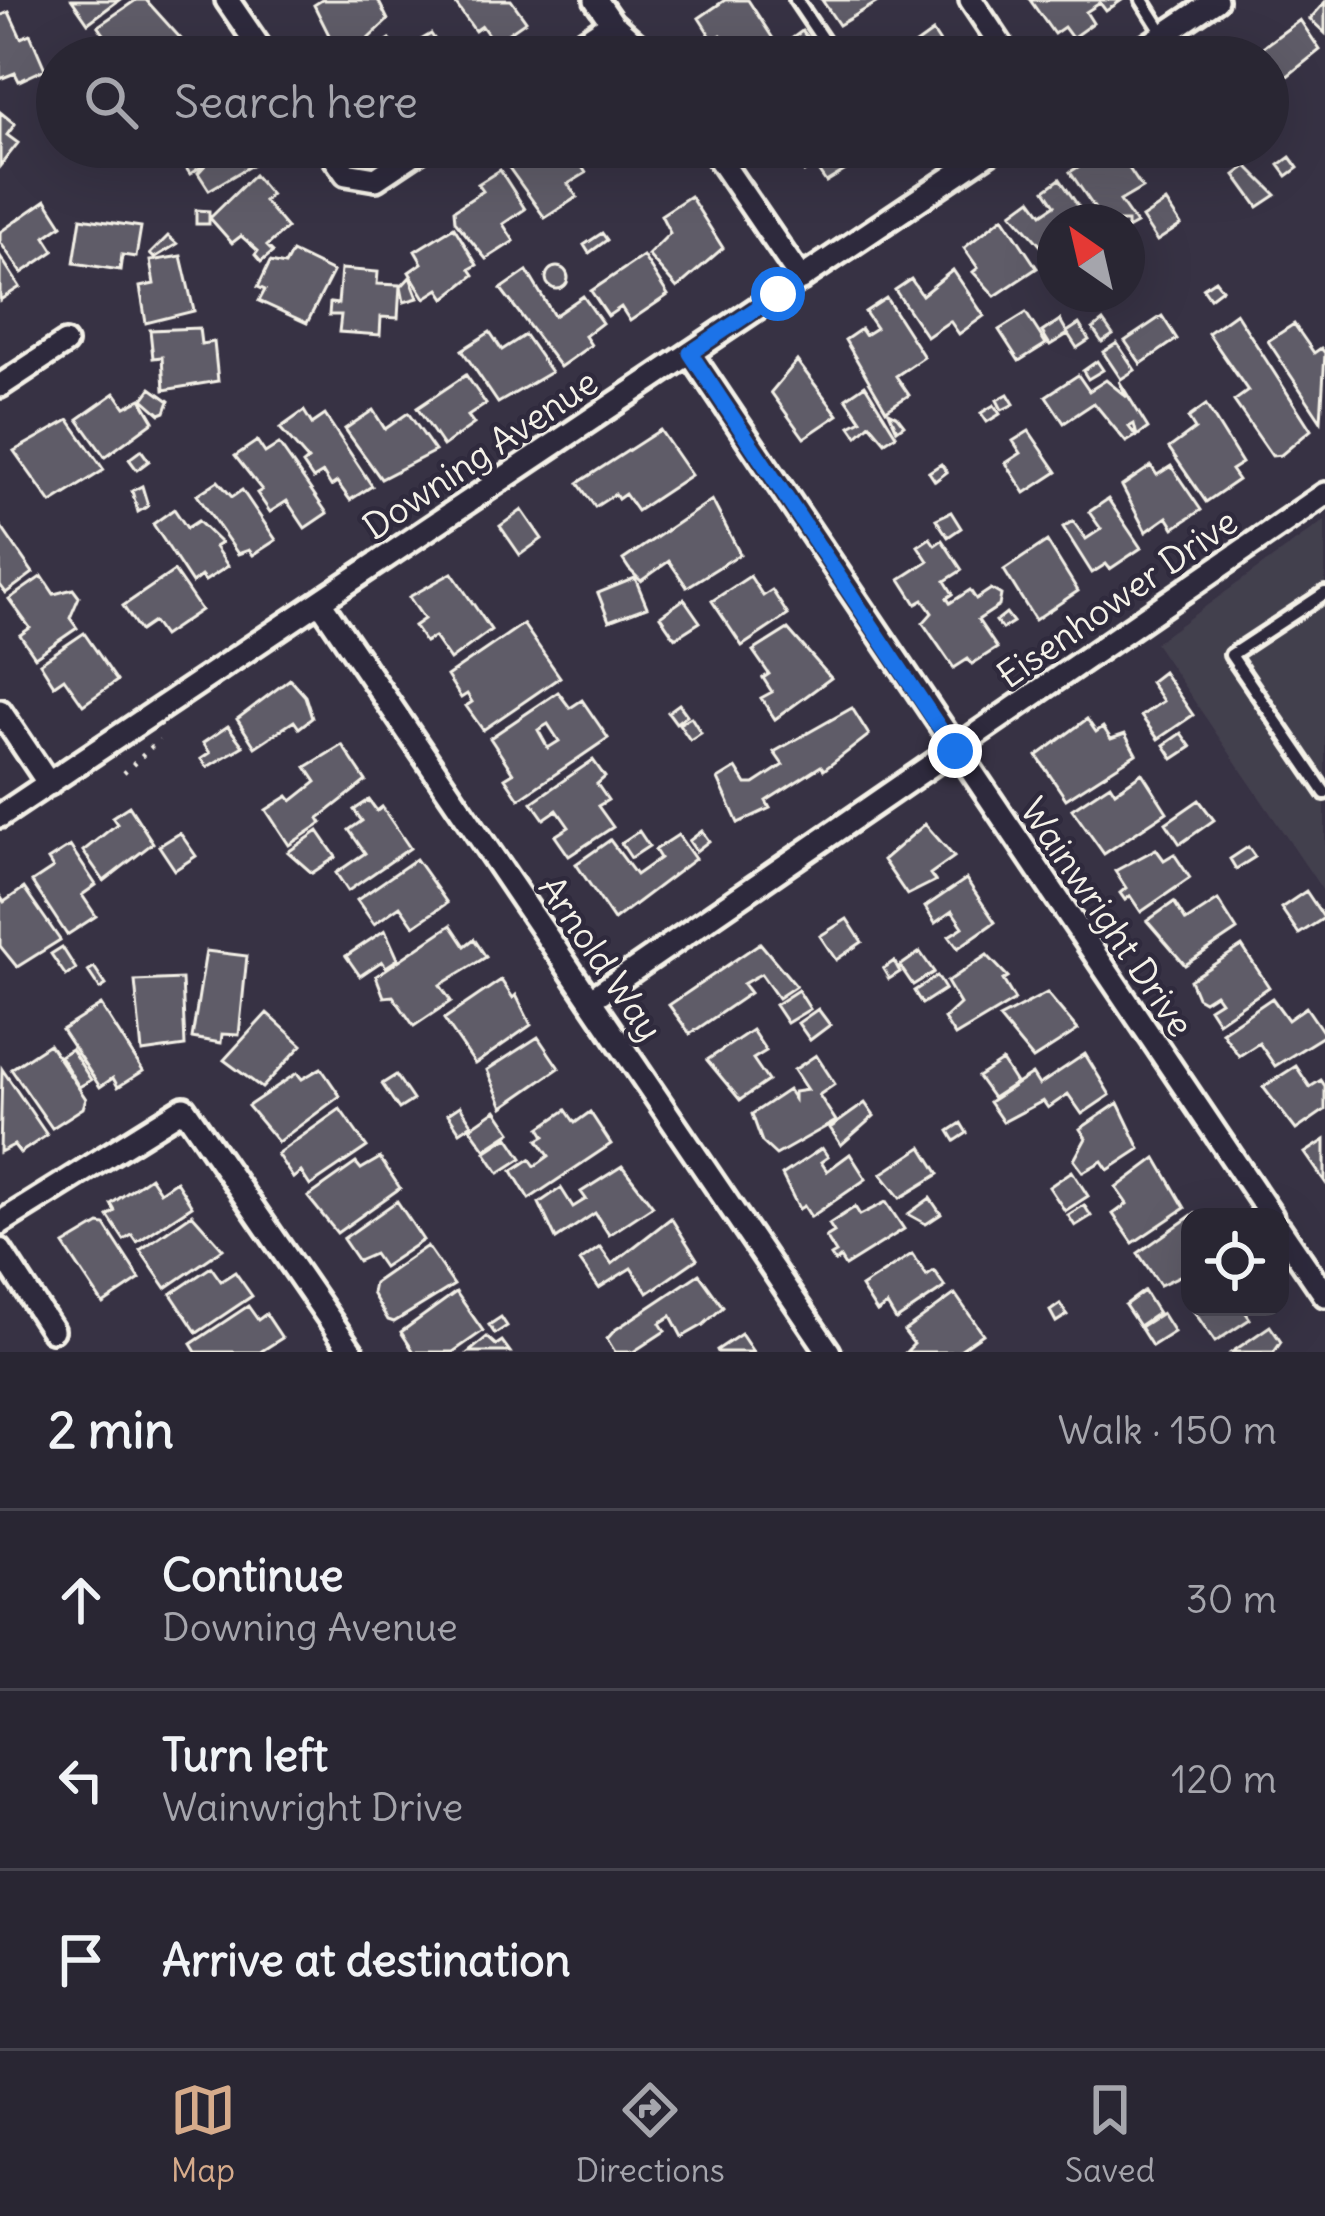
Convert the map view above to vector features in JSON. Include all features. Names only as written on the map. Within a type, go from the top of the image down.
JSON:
[{"type":"street","points":[[227,0],[252,36]]},
{"type":"street","points":[[596,0],[627,36]]},
{"type":"street","points":[[970,0],[995,36]]},
{"type":"street","points":[[1164,35],[1216,0]]},
{"type":"street","points":[[592,36],[612,23]]},
{"type":"street","points":[[342,168],[346,174],[376,179],[392,168]]},
{"type":"street","points":[[725,168],[801,278]]},
{"type":"street","name":"Downing Avenue","points":[[0,816],[966,168]]},
{"type":"street","points":[[0,386],[65,343]]},
{"type":"street","name":"Wainwright Drive","points":[[690,353],[1266,1208]]},
{"type":"street","name":"Eisenhower Drive","points":[[590,1000],[1325,494]]},
{"type":"street","name":"Arnold Way","points":[[320,602],[829,1352]]},
{"type":"street","points":[[0,711],[50,784]]},
{"type":"street","points":[[0,1223],[184,1108],[352,1352]]},
{"type":"street","points":[[1289,1242],[1325,1295]]},
{"type":"street","points":[[0,1250],[52,1330]]},
{"type":"lane","points":[[796,0],[820,36]]},
{"type":"lane","points":[[1142,0],[1164,35]]},
{"type":"lane","points":[[1325,593],[1231,655],[1325,793]]},
{"type":"path","points":[[124,772],[159,740]]},
{"type":"shaded area","points":[[1325,520],[1325,894],[1155,643]]},
{"type":"building","points":[[72,0],[119,0],[88,23]]},
{"type":"building","points":[[136,0],[146,0],[178,36],[105,36],[98,26]]},
{"type":"building","points":[[322,0],[378,0],[388,20],[371,36],[330,36],[314,5]]},
{"type":"building","points":[[453,0],[511,0],[526,21],[504,36],[489,36],[482,26],[475,31]]},
{"type":"building","points":[[725,0],[748,0],[771,36],[710,36],[699,18]]},
{"type":"building","points":[[822,0],[881,0],[839,25]]},
{"type":"building","points":[[1030,0],[1122,0],[1106,11],[1100,3],[1086,12],[1093,23],[1075,36],[1064,27],[1054,34]]},
{"type":"building","points":[[1325,2],[1325,33],[1310,19]]},
{"type":"building","points":[[9,12],[21,38],[30,34],[36,48],[36,73],[19,81],[15,73],[0,79],[0,16]]},
{"type":"building","points":[[1300,20],[1320,50],[1289,75],[1289,36],[1278,36]]},
{"type":"building","points":[[0,112],[15,124],[7,135],[18,143],[0,166]]},
{"type":"building","points":[[1289,158],[1298,168],[1287,176],[1281,168],[1289,168]]},
{"type":"building","points":[[203,168],[247,168],[209,190],[198,173]]},
{"type":"building","points":[[509,168],[583,168],[586,173],[568,184],[577,197],[545,218]]},
{"type":"building","points":[[816,168],[849,168],[826,182]]},
{"type":"building","points":[[1076,168],[1129,168],[1142,188],[1120,201],[1122,204],[1092,204],[1070,172]]},
{"type":"building","points":[[1249,168],[1276,195],[1258,207],[1235,175]]},
{"type":"building","points":[[500,170],[525,209],[503,224],[514,241],[486,259],[455,221],[454,210],[483,191],[478,184]]},
{"type":"building","points":[[254,175],[271,195],[264,201],[287,228],[267,246],[273,252],[261,262],[255,255],[258,251],[241,236],[232,243],[210,218]]},
{"type":"building","points":[[1060,179],[1077,204],[1054,204],[1045,190]]},
{"type":"building","points":[[690,196],[723,248],[677,288],[648,255],[670,233],[661,215]]},
{"type":"building","points":[[1031,199],[1037,207],[1037,241],[1012,213]]},
{"type":"building","points":[[46,200],[62,225],[45,237],[54,251],[22,273],[0,242],[0,232]]},
{"type":"building","points":[[1166,202],[1181,225],[1157,241],[1145,216]]},
{"type":"building","points":[[196,210],[209,211],[209,224],[196,224]]},
{"type":"building","points":[[1003,217],[1037,268],[995,296],[973,272],[978,268],[964,248]]},
{"type":"building","points":[[81,218],[141,227],[136,257],[122,255],[120,270],[74,263]]},
{"type":"building","points":[[454,227],[477,265],[470,269],[474,275],[445,298],[439,289],[425,298],[409,272],[422,263],[415,251]]},
{"type":"building","points":[[602,233],[607,240],[589,253],[584,245]]},
{"type":"building","points":[[168,236],[177,244],[154,258],[150,254]]},
{"type":"building","points":[[292,252],[333,272],[307,323],[259,301],[265,290],[258,287],[270,262],[285,265]]},
{"type":"building","points":[[0,256],[20,287],[0,300]]},
{"type":"building","points":[[181,256],[194,311],[146,323],[140,287],[154,284],[150,261]]},
{"type":"building","points":[[643,256],[668,295],[630,321],[621,307],[608,316],[591,291]]},
{"type":"building","points":[[557,267],[568,278],[557,289],[546,278]]},
{"type":"building","points":[[341,269],[378,272],[377,284],[400,285],[398,318],[381,317],[380,335],[339,332],[341,315],[329,315],[330,303],[338,304]]},
{"type":"building","points":[[953,270],[984,316],[959,334],[950,321],[927,337],[895,290],[911,279],[922,295]]},
{"type":"building","points":[[527,271],[554,316],[583,296],[602,323],[585,336],[591,345],[560,367],[501,289]]},
{"type":"building","points":[[410,277],[418,298],[404,302],[401,287]]},
{"type":"building","points":[[1215,280],[1222,289],[1210,298],[1203,288]]},
{"type":"building","points":[[886,298],[924,357],[896,376],[909,395],[886,410],[845,340],[861,329],[865,335],[876,328],[865,312]]},
{"type":"building","points":[[1026,313],[1046,344],[1019,361],[999,330]]},
{"type":"building","points":[[1236,313],[1311,430],[1281,455],[1272,456],[1234,401],[1248,391],[1208,333]]},
{"type":"building","points":[[1162,316],[1177,339],[1141,364],[1125,341]]},
{"type":"building","points":[[1060,320],[1067,332],[1079,324],[1089,340],[1077,348],[1068,334],[1050,345],[1042,332]]},
{"type":"building","points":[[1103,321],[1113,335],[1102,342],[1093,329]]},
{"type":"building","points":[[1294,324],[1314,353],[1321,348],[1325,353],[1321,421],[1268,341]]},
{"type":"building","points":[[199,328],[201,344],[214,342],[218,381],[164,390],[162,357],[153,358],[150,330]]},
{"type":"building","points":[[490,332],[502,350],[525,335],[551,372],[498,403],[462,350]]},
{"type":"building","points":[[1117,343],[1135,370],[1121,379],[1103,352]]},
{"type":"building","points":[[797,361],[838,415],[804,438],[771,392]]},
{"type":"building","points":[[1097,361],[1103,370],[1088,379],[1083,371]]},
{"type":"building","points":[[466,375],[486,404],[468,416],[474,424],[443,446],[417,408]]},
{"type":"building","points":[[1078,375],[1089,391],[1106,380],[1127,397],[1119,381],[1148,428],[1137,436],[1134,424],[1129,427],[1136,436],[1126,442],[1094,403],[1064,423],[1046,396]]},
{"type":"building","points":[[865,385],[896,435],[885,442],[870,424],[857,436],[850,426],[861,420],[846,398]]},
{"type":"building","points":[[151,388],[169,401],[165,412],[160,414],[143,399]]},
{"type":"building","points":[[115,393],[125,407],[141,399],[154,421],[105,457],[78,419]]},
{"type":"building","points":[[1008,394],[1014,404],[1002,410],[997,400]]},
{"type":"building","points":[[994,405],[1000,414],[987,422],[981,413]]},
{"type":"building","points":[[1206,405],[1242,463],[1231,470],[1238,480],[1206,502],[1169,448],[1195,429],[1188,418]]},
{"type":"building","points":[[373,410],[385,429],[408,413],[435,451],[381,479],[345,429]]},
{"type":"building","points":[[304,411],[312,424],[325,415],[372,486],[350,500],[323,473],[313,479],[303,464],[308,460],[280,428]]},
{"type":"building","points":[[889,412],[897,416],[904,425],[897,430]]},
{"type":"building","points":[[69,420],[104,470],[51,503],[14,451]]},
{"type":"building","points":[[660,430],[691,475],[637,511],[625,494],[618,499],[615,494],[595,507],[578,483]]},
{"type":"building","points":[[1029,431],[1057,472],[1025,493],[1006,463],[1021,453],[1013,441]]},
{"type":"building","points":[[257,441],[265,453],[279,444],[327,513],[305,528],[287,501],[270,512],[257,493],[262,490],[235,456]]},
{"type":"building","points":[[141,450],[149,461],[137,470],[129,459]]},
{"type":"building","points":[[941,464],[947,472],[935,481],[929,472]]},
{"type":"building","points":[[1151,466],[1157,475],[1171,466],[1201,510],[1174,528],[1167,517],[1146,532],[1122,486]]},
{"type":"building","points":[[218,481],[232,497],[242,490],[276,540],[253,555],[249,550],[238,554],[197,495]]},
{"type":"building","points":[[142,486],[148,506],[138,512],[132,491]]},
{"type":"building","points":[[1108,499],[1141,548],[1110,569],[1106,564],[1092,573],[1063,527],[1073,521],[1086,539],[1101,529],[1089,512]]},
{"type":"building","points":[[712,500],[740,554],[687,587],[669,561],[641,581],[629,569],[623,560]]},
{"type":"building","points":[[174,509],[187,528],[198,521],[221,543],[215,547],[228,566],[205,581],[201,576],[192,583],[153,524]]},
{"type":"building","points":[[522,510],[542,539],[520,555],[500,526]]},
{"type":"building","points":[[951,512],[961,528],[948,537],[936,519]]},
{"type":"building","points":[[0,525],[33,573],[6,593],[0,585]]},
{"type":"building","points":[[930,538],[935,545],[942,540],[962,570],[945,581],[953,594],[947,598],[950,603],[970,590],[976,599],[991,589],[1001,595],[999,606],[978,620],[997,648],[972,664],[968,659],[954,668],[923,623],[932,613],[923,600],[916,604],[900,579],[928,561],[918,546]]},
{"type":"building","points":[[1047,541],[1078,591],[1035,620],[1004,570]]},
{"type":"building","points":[[174,571],[201,610],[163,636],[153,622],[140,631],[123,606]]},
{"type":"building","points":[[452,573],[491,630],[450,660],[434,637],[425,642],[414,626],[424,619],[409,597]]},
{"type":"building","points":[[42,576],[54,594],[73,589],[79,597],[70,618],[77,628],[35,657],[20,635],[30,628],[9,599]]},
{"type":"building","points":[[750,576],[763,596],[772,590],[788,615],[742,646],[712,601]]},
{"type":"building","points":[[635,578],[647,607],[609,621],[598,593]]},
{"type":"building","points":[[684,599],[700,622],[675,638],[660,616]]},
{"type":"building","points":[[1006,613],[1013,622],[1002,629],[996,621]]},
{"type":"building","points":[[523,624],[560,677],[483,730],[466,706],[472,702],[467,694],[461,698],[447,676]]},
{"type":"building","points":[[788,629],[831,678],[775,719],[761,698],[772,692],[763,678],[769,674],[753,651]]},
{"type":"building","points":[[84,633],[117,681],[83,705],[64,678],[54,685],[40,663]]},
{"type":"building","points":[[1163,672],[1193,715],[1158,739],[1141,716],[1163,701],[1150,682]]},
{"type":"building","points":[[290,679],[305,696],[312,718],[299,728],[294,721],[255,747],[237,719]]},
{"type":"building","points":[[558,692],[570,708],[582,700],[608,738],[519,799],[505,778],[513,773],[490,738]],"holes":[[[548,724],[559,741],[548,748],[538,730]]]},
{"type":"building","points":[[679,704],[687,715],[676,723],[668,712]]},
{"type":"building","points":[[852,708],[869,735],[824,770],[821,766],[766,801],[770,808],[738,823],[718,779],[736,768],[746,784],[754,784],[783,765],[774,752]]},
{"type":"building","points":[[691,717],[701,733],[690,740],[679,724]]},
{"type":"building","points":[[1087,719],[1096,732],[1103,727],[1111,739],[1125,734],[1136,754],[1066,799],[1037,756]]},
{"type":"building","points":[[228,726],[243,746],[207,767],[201,759],[210,753],[203,743]]},
{"type":"building","points":[[1181,733],[1191,747],[1173,759],[1164,745]]},
{"type":"building","points":[[342,745],[366,781],[319,818],[322,823],[289,845],[266,810],[288,796],[292,801],[316,782],[306,767]]},
{"type":"building","points":[[593,760],[605,777],[597,784],[608,800],[598,806],[613,827],[569,856],[555,836],[569,827],[557,810],[544,819],[532,802]]},
{"type":"building","points":[[1142,773],[1167,812],[1104,854],[1072,809],[1110,784],[1115,792]]},
{"type":"building","points":[[369,800],[377,811],[382,807],[410,848],[348,891],[336,873],[365,853],[349,830],[362,821],[354,810]]},
{"type":"building","points":[[1199,800],[1214,820],[1180,844],[1166,823]]},
{"type":"building","points":[[129,806],[153,843],[104,881],[83,851],[117,824],[112,817]]},
{"type":"building","points":[[925,824],[954,857],[930,874],[935,881],[907,895],[883,860]]},
{"type":"building","points":[[318,831],[336,857],[312,873],[288,852]]},
{"type":"building","points":[[639,831],[649,846],[631,858],[621,843]]},
{"type":"building","points":[[702,831],[709,841],[696,851],[689,841]]},
{"type":"building","points":[[180,833],[196,856],[175,870],[159,846]]},
{"type":"building","points":[[678,835],[695,859],[614,920],[576,864],[610,840],[636,875],[660,858],[655,850]]},
{"type":"building","points":[[70,846],[96,885],[82,895],[96,916],[67,935],[32,882],[53,868],[48,860]]},
{"type":"building","points":[[1248,847],[1255,857],[1236,869],[1230,859]]},
{"type":"building","points":[[1156,849],[1164,860],[1174,854],[1190,878],[1141,912],[1130,896],[1125,900],[1120,893],[1126,888],[1115,871]]},
{"type":"building","points":[[416,859],[447,903],[414,926],[400,906],[374,924],[357,900]]},
{"type":"building","points":[[966,879],[995,922],[958,948],[949,936],[963,927],[952,911],[935,923],[925,907]]},
{"type":"building","points":[[24,888],[60,940],[17,967],[0,946],[0,896],[4,902]]},
{"type":"building","points":[[1306,891],[1324,918],[1299,934],[1281,908]]},
{"type":"building","points":[[1218,900],[1237,930],[1185,965],[1147,921],[1174,902],[1186,921]]},
{"type":"building","points":[[847,919],[862,942],[836,960],[820,936]]},
{"type":"building","points":[[451,925],[465,946],[474,939],[486,957],[440,985],[451,1001],[414,1026],[393,996],[384,997],[376,976]]},
{"type":"building","points":[[385,930],[398,959],[386,967],[382,961],[360,976],[346,956]]},
{"type":"building","points":[[760,943],[796,986],[778,998],[761,974],[743,984],[750,993],[690,1034],[669,1005]]},
{"type":"building","points":[[1242,946],[1269,987],[1218,1022],[1209,1008],[1220,1001],[1215,994],[1204,1001],[1197,997],[1190,980]]},
{"type":"building","points":[[62,947],[76,969],[66,976],[51,954]]},
{"type":"building","points":[[206,951],[247,956],[239,1035],[222,1034],[221,1043],[192,1038]]},
{"type":"building","points":[[920,952],[934,972],[913,985],[900,966]]},
{"type":"building","points":[[987,955],[1008,977],[1003,980],[1015,1000],[955,1036],[944,1019],[960,1004],[947,982]]},
{"type":"building","points":[[894,961],[900,972],[889,979],[883,969]]},
{"type":"building","points":[[94,967],[106,985],[100,989],[88,971]]},
{"type":"building","points":[[937,976],[945,989],[922,1004],[914,991]]},
{"type":"building","points":[[182,979],[185,1046],[142,1052],[135,981]]},
{"type":"building","points":[[501,980],[513,998],[516,995],[531,1025],[475,1064],[444,1019]]},
{"type":"building","points":[[798,990],[810,1009],[787,1023],[775,1005]]},
{"type":"building","points":[[1047,993],[1078,1030],[1033,1059],[999,1018]]},
{"type":"building","points":[[1272,998],[1288,1020],[1306,1007],[1325,1035],[1275,1066],[1259,1043],[1239,1056],[1222,1032]]},
{"type":"building","points":[[101,1005],[143,1071],[118,1087],[113,1078],[100,1087],[62,1030]]},
{"type":"building","points":[[818,1009],[830,1025],[810,1040],[798,1023]]},
{"type":"building","points":[[267,1013],[302,1045],[262,1088],[224,1060]]},
{"type":"building","points":[[752,1030],[766,1051],[753,1059],[768,1081],[740,1100],[707,1060]]},
{"type":"building","points":[[538,1037],[559,1068],[503,1107],[487,1070]]},
{"type":"building","points":[[49,1044],[86,1099],[83,1108],[52,1128],[11,1069]]},
{"type":"building","points":[[71,1049],[91,1080],[79,1087],[60,1056]]},
{"type":"building","points":[[1085,1054],[1110,1095],[1082,1114],[1068,1094],[1048,1108],[1043,1101],[1003,1122],[989,1102],[1032,1074],[1039,1085]]},
{"type":"building","points":[[816,1055],[835,1084],[819,1095],[836,1121],[776,1155],[762,1142],[752,1114],[788,1090],[794,1099],[794,1092],[807,1090],[794,1070]]},
{"type":"building","points":[[1002,1061],[1016,1083],[993,1098],[978,1077]]},
{"type":"building","points":[[1296,1066],[1310,1087],[1321,1080],[1325,1086],[1325,1110],[1296,1130],[1263,1087]]},
{"type":"building","points":[[321,1068],[340,1096],[278,1142],[248,1106],[297,1073],[302,1079]]},
{"type":"building","points":[[2,1069],[47,1135],[20,1153],[14,1145],[0,1152]]},
{"type":"building","points":[[396,1075],[413,1100],[399,1109],[382,1084]]},
{"type":"building","points":[[865,1103],[874,1116],[841,1145],[830,1128]]},
{"type":"building","points":[[1118,1103],[1140,1149],[1108,1170],[1102,1161],[1083,1172],[1074,1160],[1086,1138],[1080,1129]]},
{"type":"building","points":[[460,1106],[472,1124],[460,1132],[448,1114]]},
{"type":"building","points":[[340,1109],[367,1147],[310,1186],[301,1172],[293,1178],[277,1154]]},
{"type":"building","points":[[496,1110],[511,1132],[485,1149],[470,1128]]},
{"type":"building","points":[[566,1110],[575,1123],[590,1112],[611,1144],[529,1199],[512,1171],[530,1159],[535,1166],[549,1156],[538,1140],[545,1136],[540,1128]]},
{"type":"building","points":[[961,1123],[967,1133],[955,1141],[949,1131]]},
{"type":"building","points":[[508,1137],[522,1158],[499,1173],[485,1152]]},
{"type":"building","points":[[1325,1140],[1325,1182],[1305,1153]]},
{"type":"building","points":[[922,1147],[939,1174],[900,1198],[881,1174]]},
{"type":"building","points":[[822,1148],[828,1157],[821,1162],[827,1171],[850,1154],[866,1179],[811,1217],[804,1206],[799,1209],[782,1175]]},
{"type":"building","points":[[380,1158],[400,1188],[337,1233],[308,1197],[356,1163],[361,1169]]},
{"type":"building","points":[[1156,1158],[1185,1208],[1133,1243],[1113,1214],[1127,1204],[1116,1188]]},
{"type":"building","points":[[622,1166],[653,1206],[609,1235],[595,1213],[556,1239],[539,1203],[561,1188],[573,1207],[586,1199],[581,1192]]},
{"type":"building","points":[[1072,1171],[1088,1196],[1065,1211],[1049,1187]]},
{"type":"building","points":[[150,1177],[160,1192],[176,1181],[192,1206],[137,1242],[132,1235],[124,1240],[108,1216],[115,1211],[111,1204]]},
{"type":"building","points":[[930,1198],[941,1214],[926,1224],[908,1214]]},
{"type":"building","points":[[397,1201],[423,1240],[383,1267],[374,1254],[358,1261],[343,1239]]},
{"type":"building","points":[[886,1202],[904,1229],[845,1266],[840,1258],[835,1262],[831,1256],[836,1253],[826,1237],[834,1232],[829,1224],[855,1207],[860,1215]]},
{"type":"building","points":[[1084,1205],[1091,1216],[1075,1226],[1068,1215]]},
{"type":"building","points":[[192,1214],[223,1249],[166,1288],[140,1250]]},
{"type":"building","points":[[671,1218],[697,1259],[648,1293],[631,1268],[599,1288],[580,1261],[600,1247],[612,1264]]},
{"type":"building","points":[[1181,1223],[1181,1275],[1160,1285],[1138,1253]]},
{"type":"building","points":[[105,1225],[140,1279],[103,1304],[64,1245]]},
{"type":"building","points":[[427,1246],[454,1285],[394,1322],[388,1320],[372,1293],[374,1283]]},
{"type":"building","points":[[912,1254],[927,1276],[934,1271],[945,1287],[896,1320],[887,1305],[877,1312],[861,1287]]},
{"type":"building","points":[[211,1267],[221,1281],[235,1272],[252,1296],[197,1333],[171,1294]]},
{"type":"building","points":[[699,1274],[723,1307],[682,1337],[671,1316],[660,1323],[665,1331],[633,1352],[615,1352],[607,1339],[615,1330]]},
{"type":"building","points":[[1144,1291],[1158,1313],[1139,1326],[1125,1305]]},
{"type":"building","points":[[456,1292],[483,1331],[453,1352],[414,1352],[401,1332]]},
{"type":"building","points":[[955,1294],[983,1334],[957,1352],[906,1352],[914,1344],[904,1331]]},
{"type":"building","points":[[1060,1304],[1067,1315],[1056,1322],[1050,1311]]},
{"type":"building","points":[[248,1306],[258,1320],[266,1314],[282,1338],[260,1352],[196,1352],[191,1344]]},
{"type":"building","points":[[1162,1313],[1174,1332],[1152,1346],[1140,1327]]},
{"type":"building","points":[[1197,1316],[1248,1316],[1250,1319],[1215,1342]]},
{"type":"building","points":[[501,1317],[507,1326],[495,1334],[489,1325]]},
{"type":"building","points":[[1270,1326],[1281,1342],[1274,1352],[1232,1352]]},
{"type":"building","points":[[741,1334],[753,1352],[718,1352],[717,1350]]},
{"type":"building","points":[[487,1337],[496,1345],[502,1341],[510,1352],[469,1352]]},
{"type":"route","points":[[778,294],[690,353],[955,751]]}]
